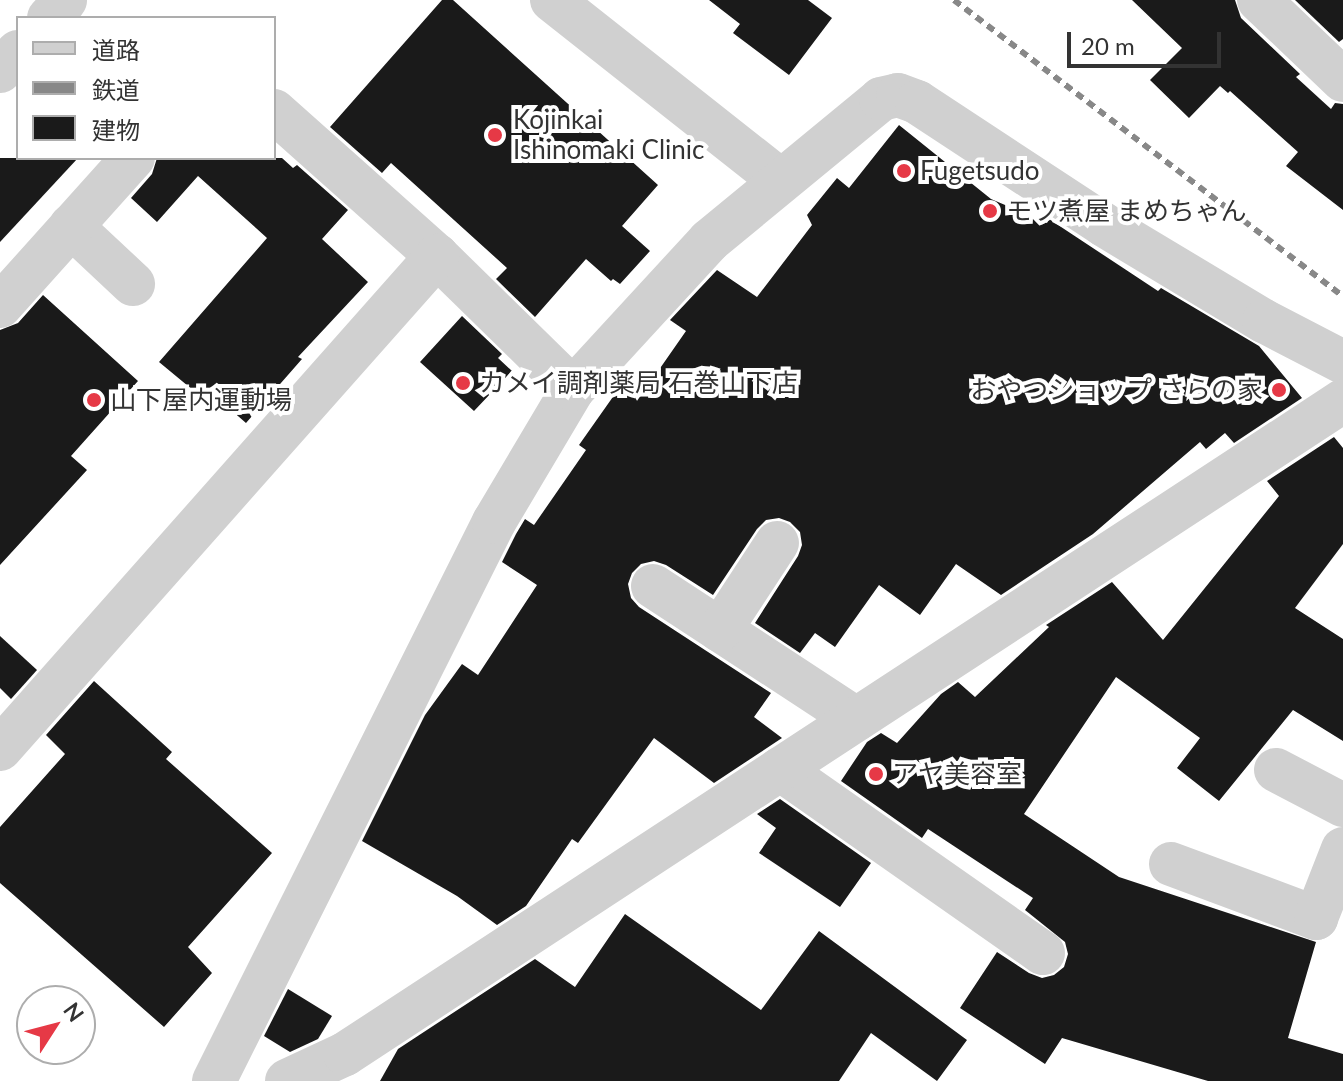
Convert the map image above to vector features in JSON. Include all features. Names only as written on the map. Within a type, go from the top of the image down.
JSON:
[{"type":"street","points":[[552,0],[781,181]]},
{"type":"street","points":[[1259,0],[1343,80]]},
{"type":"street","points":[[0,71],[16,54]]},
{"type":"street","points":[[214,1081],[494,522],[573,389],[709,241],[881,99],[898,95],[917,102],[1104,225],[1264,321],[1343,362]]},
{"type":"street","points":[[276,113],[437,256],[573,389]]},
{"type":"street","points":[[0,306],[131,160]]},
{"type":"street","points":[[71,226],[133,284]]},
{"type":"street","points":[[0,749],[437,256]]},
{"type":"street","points":[[287,1081],[345,1054],[1343,401]]},
{"type":"street","points":[[720,630],[777,543]]},
{"type":"street","points":[[653,586],[856,719]]},
{"type":"street","points":[[780,769],[1043,953]]},
{"type":"street","points":[[1276,770],[1343,805]]},
{"type":"street","points":[[1171,864],[1316,918],[1343,849]]},
{"type":"building","points":[[442,0],[453,0],[658,185],[622,226],[650,251],[620,284],[613,279],[611,281],[586,259],[535,317],[496,279],[507,268],[391,163],[382,173],[330,127]]},
{"type":"building","points":[[709,0],[808,0],[832,18],[789,75],[733,33],[740,24]]},
{"type":"building","points":[[1132,0],[1235,0],[1241,18],[1300,74],[1296,77],[1331,109],[1335,103],[1343,104],[1343,210],[1286,166],[1298,152],[1230,91],[1228,93],[1220,86],[1189,118],[1150,80],[1182,48]]},
{"type":"building","points":[[1295,0],[1343,0],[1343,39],[1339,42]]},
{"type":"building","points":[[899,125],[991,199],[1047,223],[1049,219],[1158,291],[1161,288],[1259,346],[1302,398],[1234,443],[1225,433],[1206,449],[1200,442],[1093,534],[1001,595],[956,564],[920,615],[879,585],[835,647],[815,633],[800,653],[755,623],[802,545],[800,532],[790,522],[779,518],[766,520],[713,595],[666,565],[654,561],[641,564],[632,573],[628,584],[631,598],[639,607],[771,693],[754,717],[782,738],[714,783],[654,738],[578,843],[572,839],[526,906],[497,925],[457,896],[362,841],[425,715],[462,664],[478,675],[537,585],[502,562],[516,534],[525,519],[534,525],[586,450],[579,445],[622,384],[640,397],[686,331],[670,320],[717,270],[757,297],[812,225],[807,215],[837,178],[849,188]]},
{"type":"building","points":[[0,158],[76,160],[0,242]]},
{"type":"building","points":[[282,158],[293,168],[297,165],[348,210],[322,239],[368,282],[298,357],[302,359],[246,423],[223,403],[217,410],[159,362],[267,238],[198,176],[157,222],[131,198],[152,174],[156,160]]},
{"type":"building","points":[[43,295],[138,381],[71,456],[87,470],[0,565],[0,330],[18,323]]},
{"type":"building","points":[[462,316],[502,354],[498,358],[512,371],[474,411],[420,362]]},
{"type":"building","points":[[1334,437],[1343,448],[1343,544],[1295,608],[1343,639],[1343,741],[1293,710],[1219,801],[1177,768],[1200,738],[1116,677],[1024,814],[1119,877],[1316,942],[1288,1038],[1343,1054],[1343,1081],[1208,1081],[1062,1038],[1045,1064],[960,1008],[997,952],[1042,978],[1054,975],[1064,967],[1068,954],[1065,942],[1025,910],[1033,898],[928,829],[922,838],[841,781],[867,742],[881,733],[897,743],[941,694],[958,682],[975,697],[1049,627],[1046,625],[1112,582],[1163,640],[1279,496],[1267,481]]},
{"type":"building","points":[[0,636],[37,670],[11,699],[0,688]]},
{"type":"building","points":[[94,681],[172,752],[166,759],[272,853],[188,947],[212,973],[164,1027],[0,883],[0,827],[65,754],[46,735]]},
{"type":"building","points":[[780,799],[871,863],[840,907],[759,853],[776,828],[757,814]]},
{"type":"building","points":[[625,914],[761,1010],[819,931],[967,1040],[937,1081],[871,1033],[839,1081],[380,1081],[398,1049],[535,959],[575,987]]},
{"type":"building","points":[[288,989],[332,1016],[318,1039],[290,1052],[264,1036]]},
{"type":"railway","points":[[954,0],[1343,296]]},
{"type":"place","name":"Kojinkai Ishinomaki Clinic","points":[[495,135]]},
{"type":"place","name":"Fugetsudo","points":[[904,171]]},
{"type":"place","name":"モツ煮屋 まめちゃん","points":[[990,211]]},
{"type":"place","name":"カメイ調剤薬局 石巻山下店","points":[[463,383]]},
{"type":"place","name":"おやつショップ さらの家","points":[[1279,390]]},
{"type":"place","name":"山下屋内運動場","points":[[94,400]]},
{"type":"place","name":"アヤ美容室","points":[[876,774]]}]
